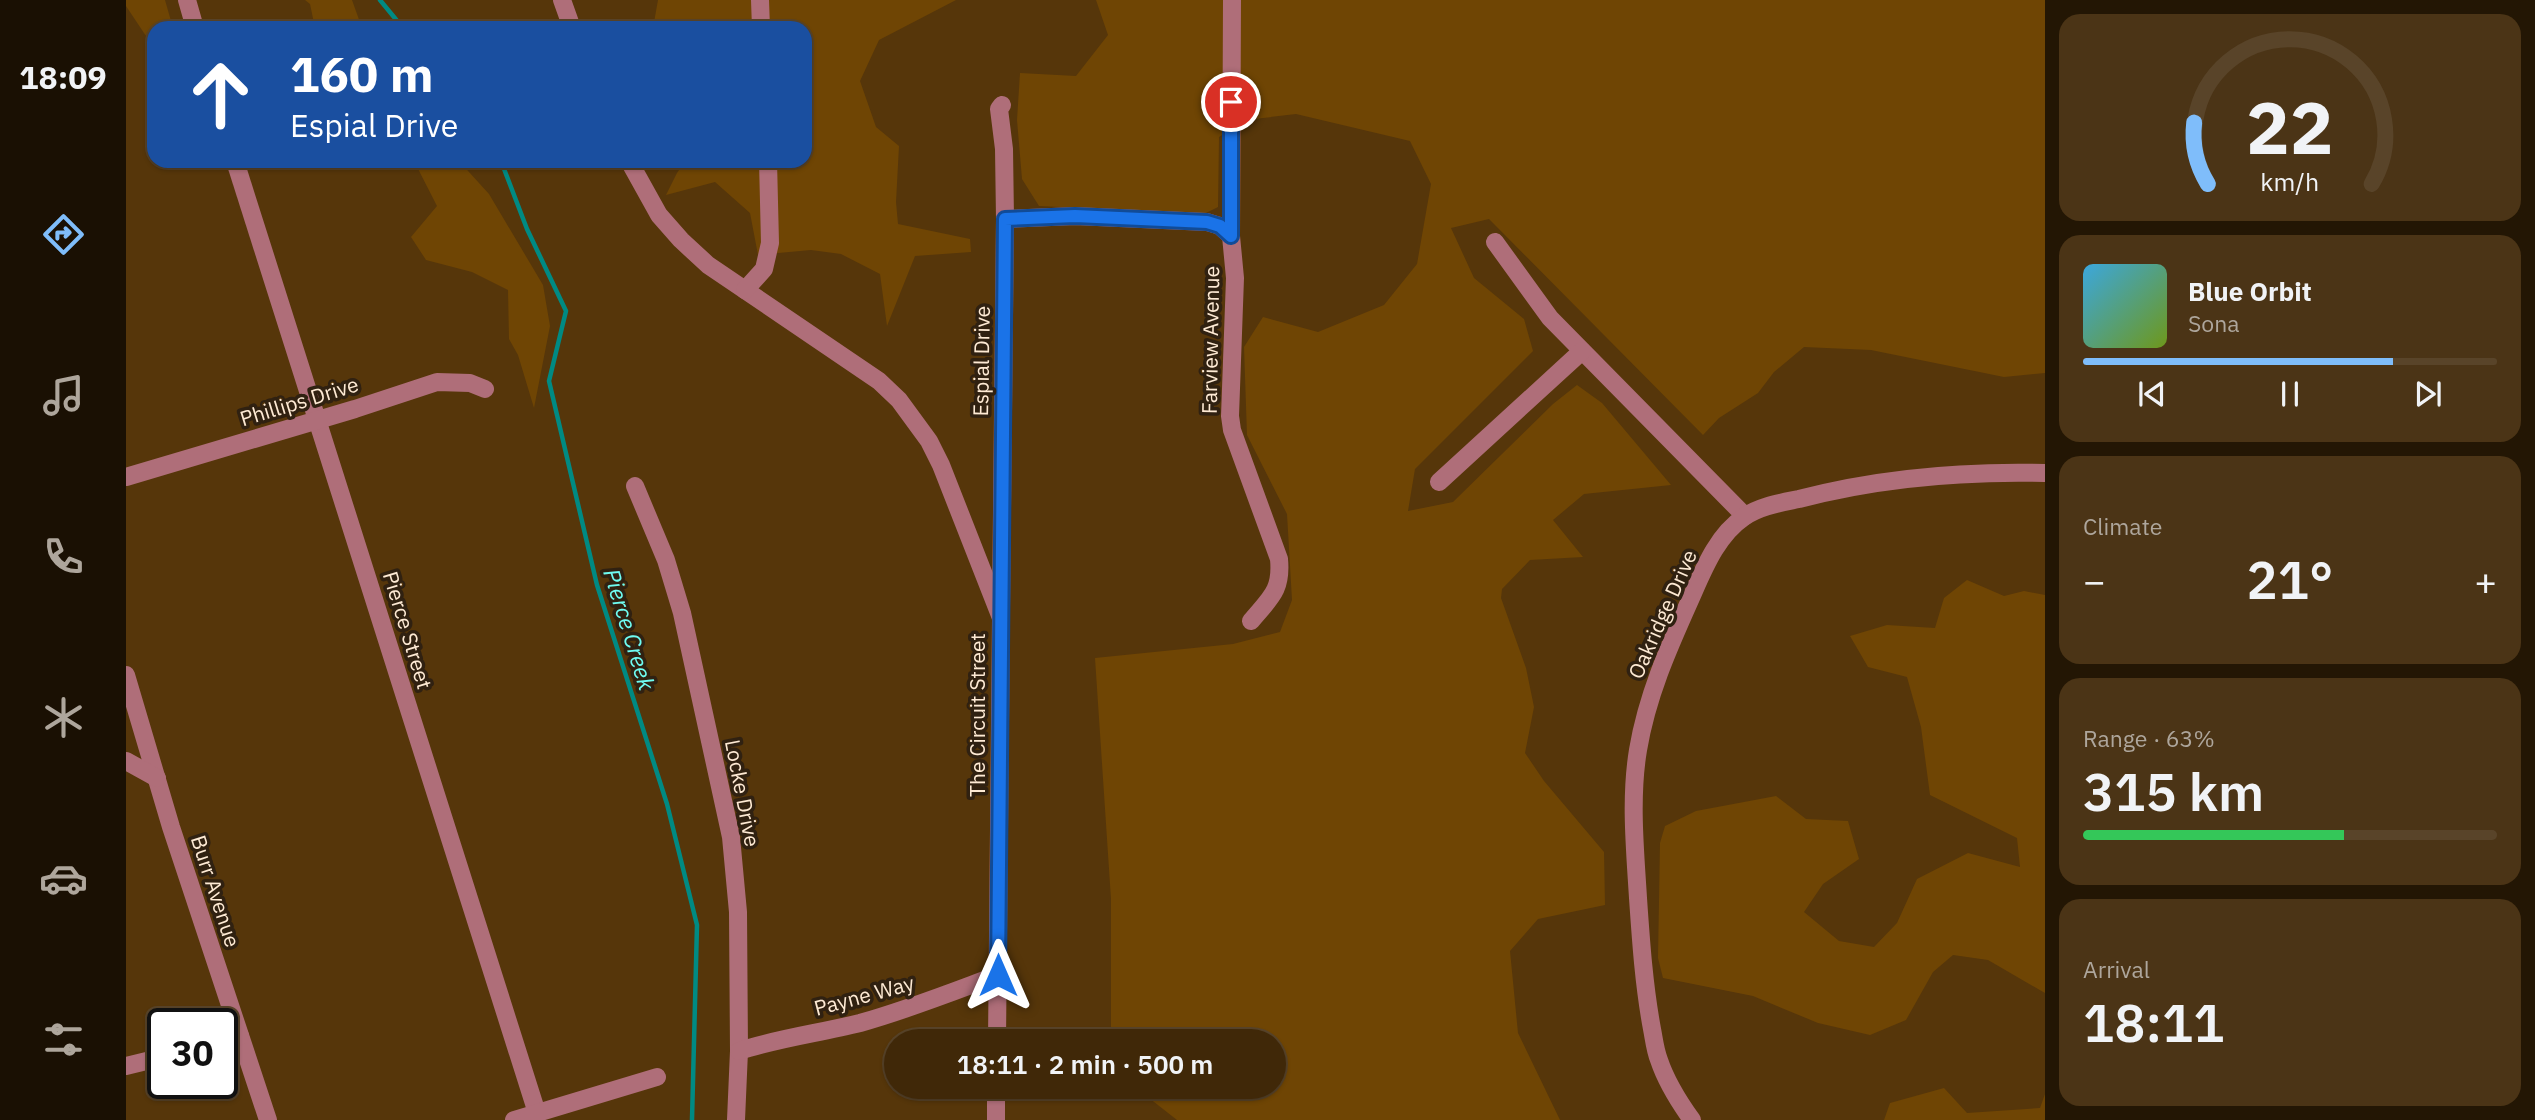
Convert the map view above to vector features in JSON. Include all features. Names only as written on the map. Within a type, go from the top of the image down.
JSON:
[{"type":"street","points":[[187,0],[193,21]]},
{"type":"street","points":[[562,0],[570,21]]},
{"type":"street","points":[[760,0],[761,21]]},
{"type":"street","name":"Farview Avenue","points":[[1232,0],[1231,236],[1235,278],[1230,416],[1232,429],[1279,559],[1281,576],[1274,593],[1251,621]]},
{"type":"street","name":"Espial Drive","points":[[1001,618],[1005,219],[1004,149],[999,109],[1002,105]]},
{"type":"street","name":"Pierce Street","points":[[237,168],[537,1113]]},
{"type":"street","name":"The Circuit Street","points":[[633,168],[659,215],[681,240],[708,265],[879,381],[899,400],[929,441],[942,465],[1001,618],[997,1029]]},
{"type":"street","points":[[745,290],[764,269],[770,243],[768,168]]},
{"type":"street","points":[[1005,219],[1075,216],[1207,222],[1220,226],[1231,236]]},
{"type":"street","points":[[1495,242],[1550,318],[1745,516]]},
{"type":"street","points":[[1439,482],[1582,351]]},
{"type":"street","name":"Phillips Drive","points":[[126,477],[317,421],[437,382],[470,383],[485,389]]},
{"type":"street","name":"Oakridge Drive","points":[[1692,1120],[1681,1106],[1659,1059],[1647,1003],[1635,843],[1636,777],[1638,750],[1658,672],[1710,555],[1733,525],[1745,516],[1761,508],[1822,493],[1930,475],[2045,473]]},
{"type":"street","name":"Locke Drive","points":[[635,486],[666,560],[682,613],[731,837],[738,912],[739,1051],[736,1120]]},
{"type":"street","name":"Burr Avenue","points":[[126,675],[268,1120]]},
{"type":"street","points":[[126,761],[157,778]]},
{"type":"street","name":"Payne Way","points":[[739,1051],[881,1017],[998,975]]},
{"type":"street","points":[[126,1066],[147,1061]]},
{"type":"street","points":[[518,1119],[657,1077]]},
{"type":"street","points":[[996,1099],[996,1120]]},
{"type":"shaded area","points":[[126,0],[165,0],[171,21],[147,21],[147,38],[126,6]]},
{"type":"shaded area","points":[[305,0],[352,0],[360,21],[314,21],[310,4]]},
{"type":"shaded area","points":[[658,0],[956,0],[879,40],[860,81],[876,127],[899,146],[896,202],[898,224],[970,239],[971,252],[915,256],[887,326],[880,274],[841,254],[811,250],[758,255],[750,213],[715,182],[666,195],[680,168],[812,168],[812,21],[654,21]]},
{"type":"shaded area","points":[[1096,0],[2045,0],[2045,373],[2004,377],[1871,350],[1804,347],[1774,372],[1758,393],[1719,418],[1703,435],[1489,219],[1451,228],[1474,278],[1524,319],[1533,351],[1415,469],[1408,511],[1453,502],[1553,404],[1577,385],[1602,403],[1671,485],[1584,494],[1553,520],[1583,557],[1530,560],[1502,589],[1501,598],[1526,668],[1534,707],[1525,753],[1544,781],[1604,852],[1605,905],[1538,919],[1510,951],[1518,1033],[1560,1120],[1177,1120],[1150,1099],[1286,1099],[1286,1029],[1111,1029],[1111,899],[1095,658],[1233,644],[1280,632],[1292,600],[1287,514],[1247,435],[1244,347],[1263,317],[1318,332],[1384,305],[1417,264],[1431,184],[1410,141],[1296,114],[1246,120],[1219,137],[1218,207],[1204,214],[1039,206],[1022,179],[1017,120],[1020,73],[1076,76],[1108,35]]},
{"type":"shaded area","points":[[418,168],[465,168],[489,194],[543,285],[550,326],[534,408],[518,355],[509,339],[508,290],[472,272],[426,260],[411,237],[437,206]]},
{"type":"shaded area","points":[[1967,580],[2004,596],[2024,591],[2045,595],[2045,993],[1988,960],[1953,955],[1933,972],[1906,1020],[1870,1035],[1818,1023],[1753,996],[1663,978],[1658,958],[1660,843],[1665,826],[1696,811],[1776,796],[1806,819],[1848,821],[1859,859],[1823,884],[1804,912],[1839,941],[1874,947],[1897,923],[1917,879],[1968,853],[2020,867],[2017,838],[1930,795],[1921,727],[1907,677],[1868,667],[1850,636],[1887,625],[1935,628],[1944,598]]},
{"type":"shaded area","points":[[1944,1088],[1967,1113],[2040,1108],[2045,1094],[2045,1120],[1884,1120],[1890,1103]]},
{"type":"waterway","name":"Pierce Creek","points":[[380,0],[397,21]]},
{"type":"waterway","name":"Pierce Creek","points":[[504,168],[527,229],[566,311],[549,381],[597,585],[667,804],[697,925],[692,1120]]},
{"type":"route","points":[[998,975],[1005,219],[1075,216],[1207,222],[1220,226],[1231,236],[1231,102]]}]
